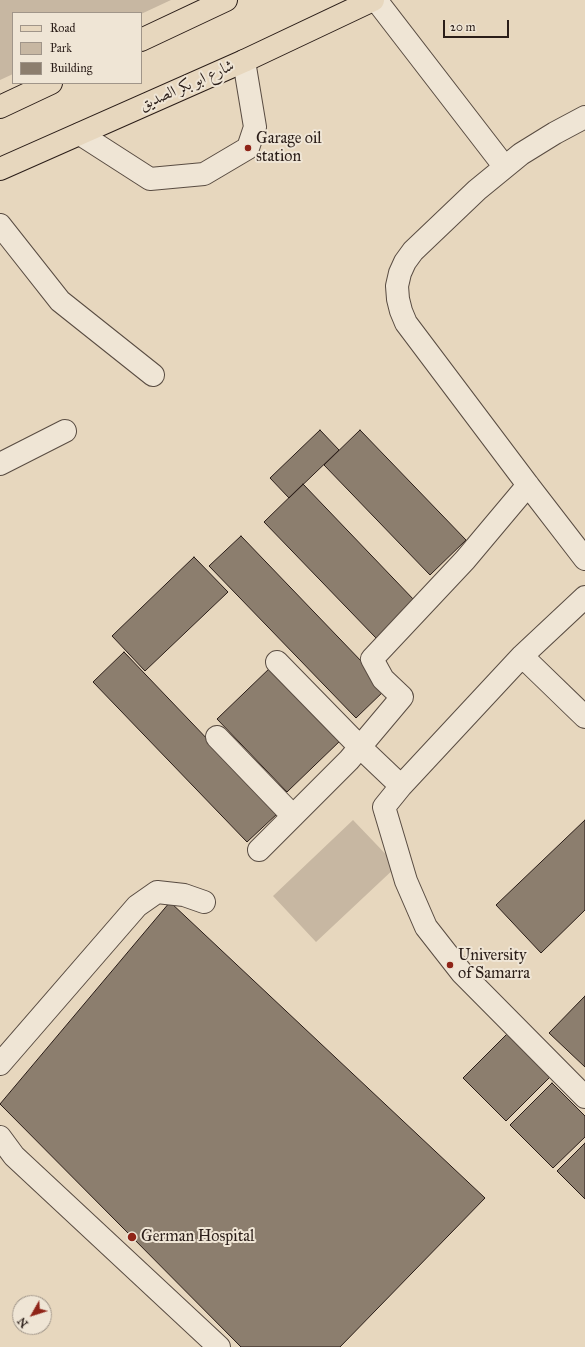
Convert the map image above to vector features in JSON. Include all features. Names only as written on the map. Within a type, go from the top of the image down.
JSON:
[{"type":"main road","points":[[142,40],[226,0]]},
{"type":"main road","name":"شارع ابو بكر الصديق","points":[[0,169],[244,61],[375,0]]},
{"type":"main road","points":[[0,107],[49,84]]},
{"type":"street","points":[[375,0],[504,166]]},
{"type":"street","points":[[80,134],[150,179],[204,174],[248,148],[255,127],[244,61]]},
{"type":"street","points":[[585,117],[537,143],[504,166],[477,190],[413,251],[405,262],[400,273],[397,292],[401,311],[406,323],[585,559]]},
{"type":"street","points":[[0,225],[60,300],[153,375]]},
{"type":"street","points":[[0,464],[65,431]]},
{"type":"street","points":[[259,850],[348,760],[402,697],[383,679],[372,659],[465,560],[528,485]]},
{"type":"street","points":[[585,597],[522,656],[401,786],[384,807],[406,881],[426,927],[462,973],[585,1097]]},
{"type":"street","points":[[522,656],[585,717]]},
{"type":"street","points":[[277,662],[360,747],[401,786]]},
{"type":"street","points":[[217,737],[293,816]]},
{"type":"street","points":[[0,1064],[137,906],[157,892],[184,895],[204,902]]},
{"type":"street","points":[[0,1138],[14,1156],[219,1347]]},
{"type":"green space","points":[[0,0],[171,0],[142,14],[142,12],[12,12],[12,74],[0,80]]},
{"type":"green space","points":[[353,820],[397,866],[316,942],[273,896]]},
{"type":"building","points":[[320,430],[339,450],[289,498],[270,478]]},
{"type":"building","points":[[360,430],[466,540],[430,575],[324,465]]},
{"type":"building","points":[[303,484],[415,601],[376,638],[264,522]]},
{"type":"building","points":[[241,536],[387,688],[356,718],[209,566]]},
{"type":"building","points":[[194,557],[228,592],[145,671],[112,636]]},
{"type":"building","points":[[124,652],[278,813],[247,842],[93,682]]},
{"type":"building","points":[[272,666],[342,739],[287,792],[217,719]]},
{"type":"building","points":[[585,820],[585,910],[541,953],[496,905]]},
{"type":"building","name":"German Hospital","points":[[170,902],[485,1198],[340,1347],[241,1347],[0,1104]]},
{"type":"building","points":[[585,996],[585,1067],[549,1033]]},
{"type":"building","points":[[510,1031],[553,1074],[506,1121],[463,1078]]},
{"type":"building","points":[[552,1083],[585,1116],[585,1137],[553,1168],[510,1125]]},
{"type":"building","points":[[585,1143],[585,1199],[557,1171]]},
{"type":"place","name":"Garage oil station","points":[[248,148]]},
{"type":"place","name":"University of Samarra","points":[[450,965]]},
{"type":"place","name":"German Hospital","points":[[132,1237]]}]
